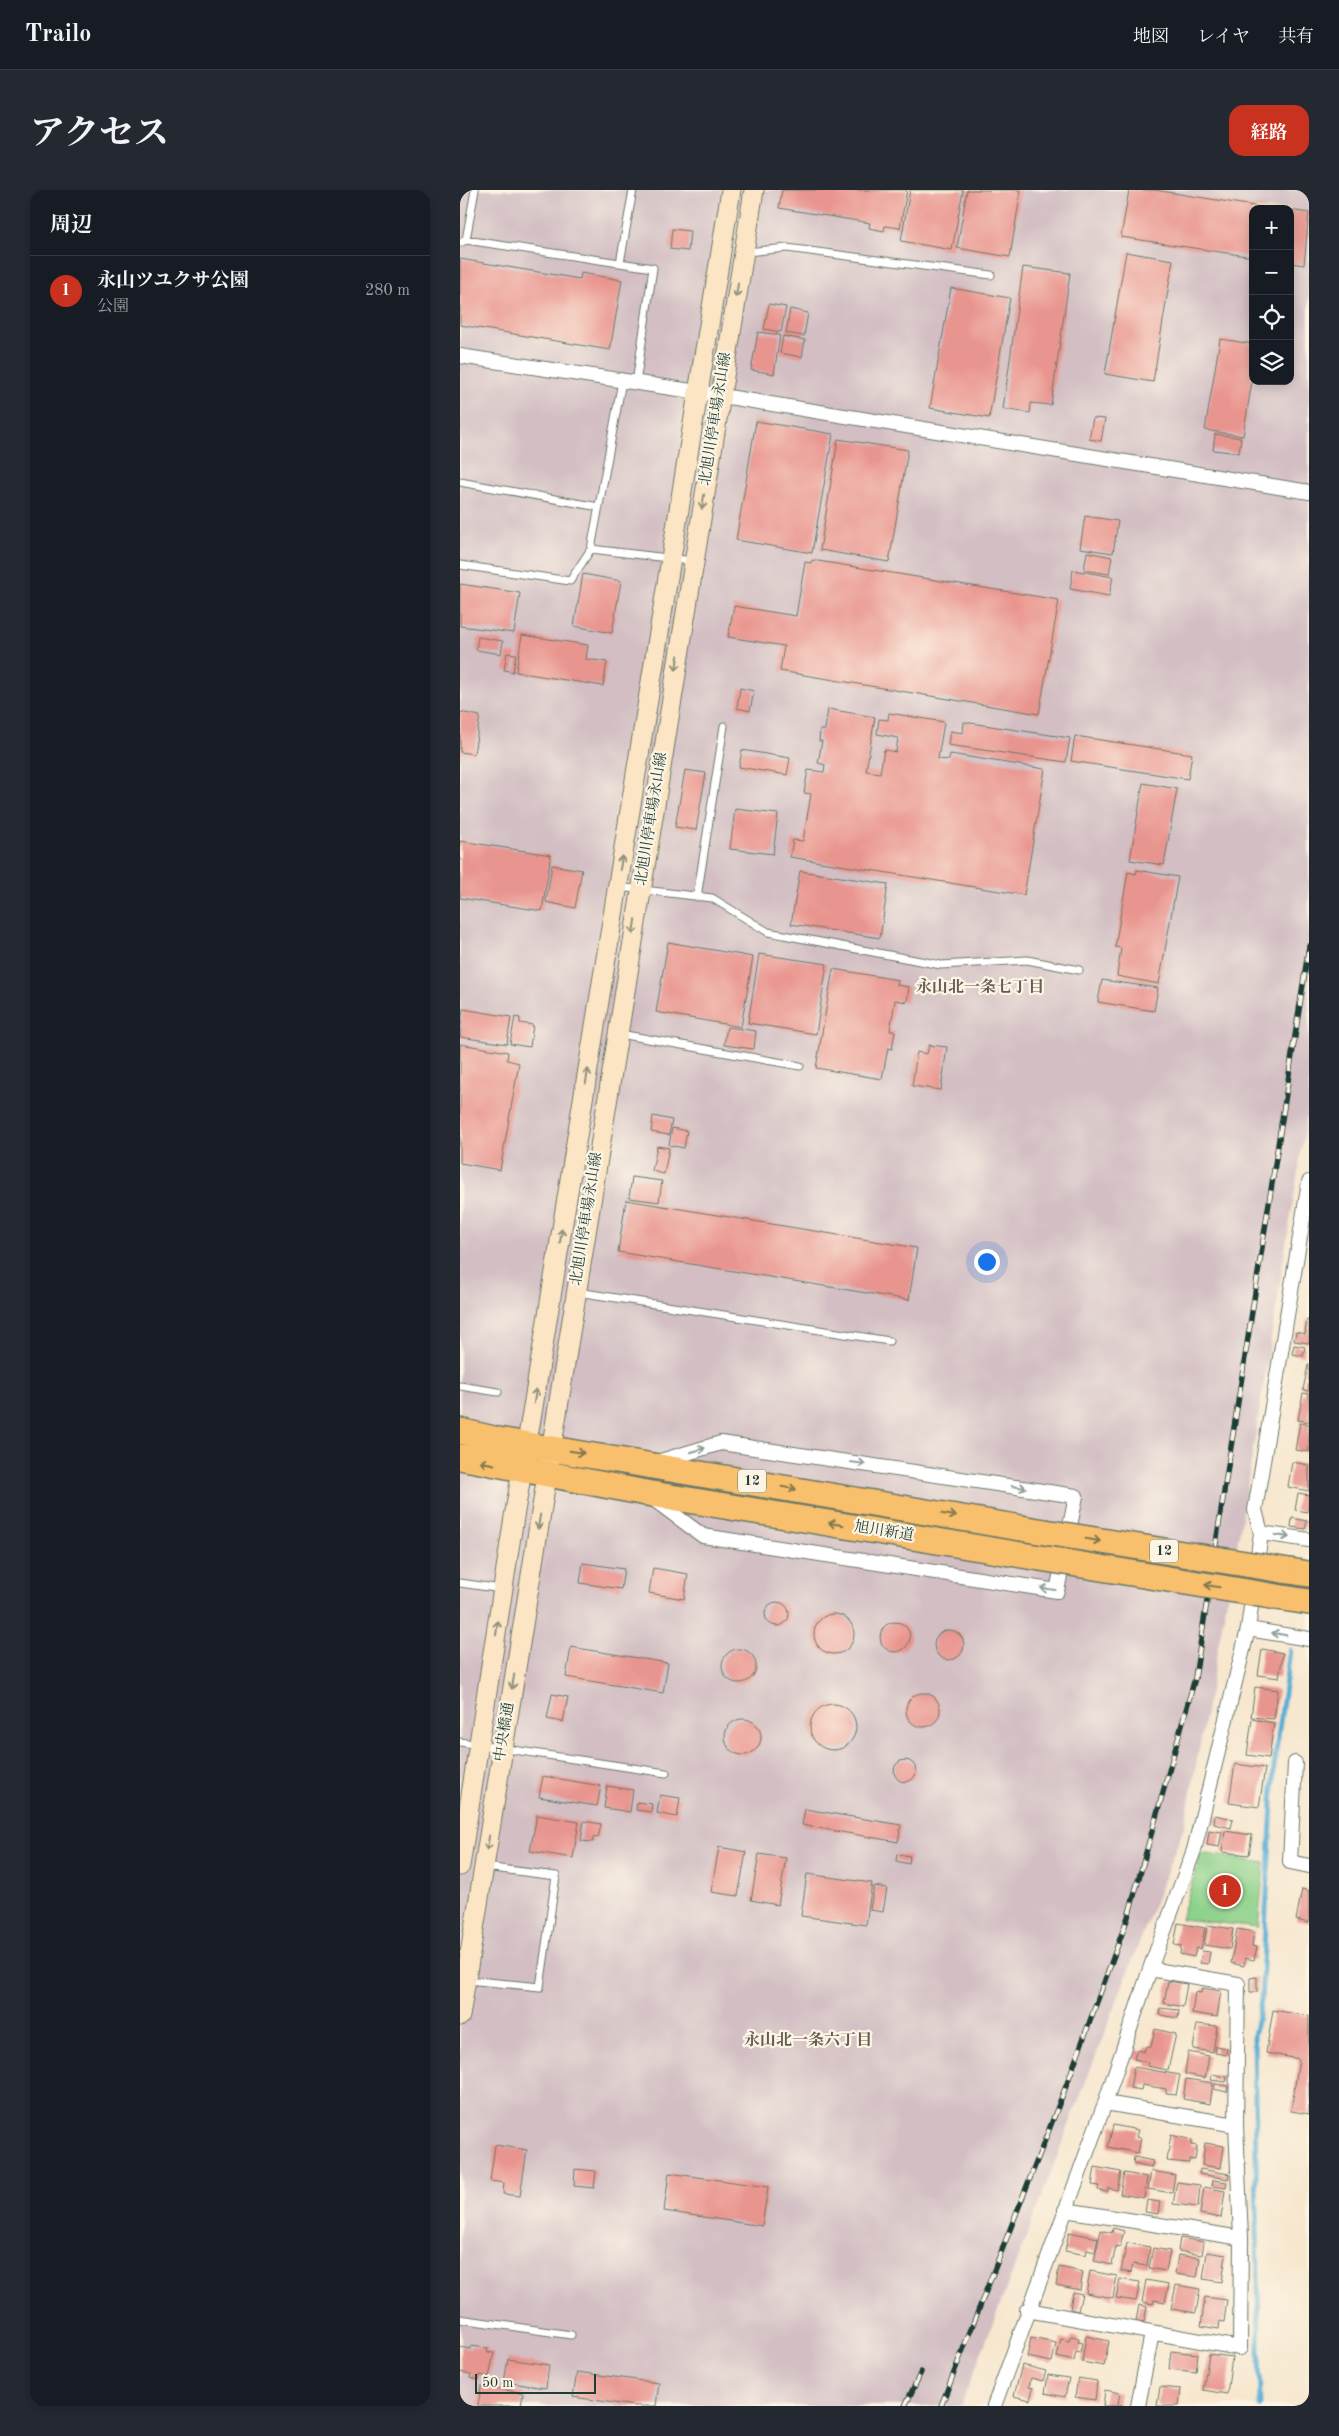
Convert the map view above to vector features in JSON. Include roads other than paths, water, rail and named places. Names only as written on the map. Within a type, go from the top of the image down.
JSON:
[{"type":"highway","name":"旭川新道","points":[[460,1431],[538,1446],[1045,1532],[1309,1574]]},
{"type":"highway","name":"旭川新道","points":[[460,1458],[646,1493],[1309,1602]]},
{"type":"main road","name":"北旭川停車場永山線","points":[[538,1446],[575,1292],[584,1164],[617,1033],[720,396],[735,253],[731,190]]},
{"type":"main road","name":"北旭川停車場永山線","points":[[538,1446],[584,1164],[618,887],[698,392],[754,190]]},
{"type":"main road","name":"中央橋通","points":[[460,2016],[463,1978],[484,1867],[503,1748],[538,1446]]},
{"type":"main road","name":"中央橋通","points":[[460,1866],[503,1590],[534,1472]]},
{"type":"street","points":[[460,356],[698,392],[1309,492]]},
{"type":"street","points":[[994,2406],[1027,2310],[1105,2103],[1150,1970],[1194,1850],[1248,1629],[1261,1533],[1256,1510],[1309,1182]]},
{"type":"street","points":[[646,1493],[702,1536],[1057,1590],[1076,1496],[721,1443],[652,1464]]},
{"type":"street","points":[[1261,1533],[1309,1540]]},
{"type":"street","points":[[1248,1629],[1309,1639]]},
{"type":"street","points":[[1295,1763],[1290,1862],[1309,1866]]},
{"type":"street","points":[[1027,2310],[1240,2348],[1241,2238],[1236,2125],[1238,1984],[1150,1970]]},
{"type":"street","points":[[1105,2103],[1236,2125]]},
{"type":"street","points":[[1065,2210],[1241,2238]]},
{"type":"street","points":[[1138,2406],[1152,2333]]},
{"type":"lane","points":[[460,565],[570,581],[591,549],[653,268],[463,241],[475,190]]},
{"type":"lane","points":[[620,263],[633,190]]},
{"type":"lane","points":[[735,253],[787,248],[991,275]]},
{"type":"lane","points":[[460,482],[599,507]]},
{"type":"lane","points":[[591,549],[693,561]]},
{"type":"lane","points":[[698,897],[724,726]]},
{"type":"lane","points":[[618,887],[712,898],[768,932],[941,965],[1028,960],[1079,970]]},
{"type":"lane","points":[[617,1033],[800,1066]]},
{"type":"lane","points":[[575,1292],[889,1341]]},
{"type":"lane","points":[[460,1386],[498,1392]]},
{"type":"lane","points":[[460,1583],[503,1590]]},
{"type":"lane","points":[[460,1742],[666,1773]]},
{"type":"lane","points":[[463,1978],[540,1987],[556,1876],[484,1867]]},
{"type":"lane","points":[[460,2319],[571,2335]]},
{"type":"waterway","points":[[1260,2406],[1254,2036],[1261,2001],[1274,1766],[1290,1650]]},
{"type":"railway","points":[[941,2406],[1068,2081],[1128,1917],[1195,1678],[1309,946]]},
{"type":"railway","points":[[905,2406],[921,2372]]},
{"type":"place","name":"永山ツユクサ公園","points":[[1225,1891]]},
{"type":"district","name":"永山北一条七丁目","points":[[980,988]]},
{"type":"district","name":"永山北一条六丁目","points":[[808,2041]]}]
